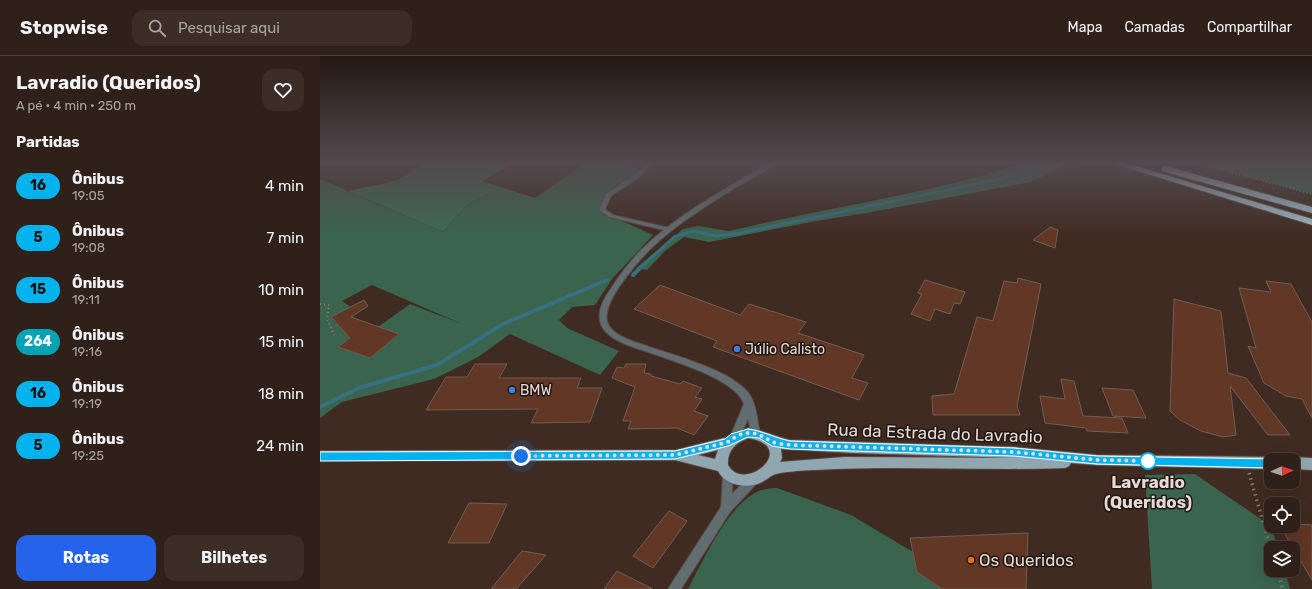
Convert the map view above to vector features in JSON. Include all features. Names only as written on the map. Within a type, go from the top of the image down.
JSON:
[{"type":"highway","points":[[1195,187],[1312,222]]},
{"type":"highway","points":[[1230,187],[1312,210]]},
{"type":"main road","points":[[320,456],[675,455],[731,440],[748,433],[755,433]]},
{"type":"main road","name":"Rua da Estrada do Lavradio","points":[[755,433],[767,437],[772,442],[790,445],[1014,452],[1097,460],[1264,463]]},
{"type":"main road","points":[[725,470],[722,454],[731,440]]},
{"type":"main road","points":[[771,469],[776,455],[772,442]]},
{"type":"main road","points":[[899,463],[900,448]]},
{"type":"main road","points":[[675,455],[725,470],[735,478],[753,480]]},
{"type":"main road","name":"Rua da Estrada do Lavradio","points":[[753,480],[760,478],[771,469],[845,463],[1019,465],[1097,460]]},
{"type":"main road","points":[[1300,463],[1312,464]]},
{"type":"street","points":[[622,187],[608,195],[602,210],[611,216],[668,230]]},
{"type":"street","points":[[735,187],[668,230],[647,248],[620,280],[604,307],[603,315],[604,322],[612,332],[630,343],[699,369],[730,383],[739,389],[749,404],[755,433]]},
{"type":"street","points":[[731,440],[749,404]]},
{"type":"street","points":[[725,470],[726,508]]},
{"type":"street","points":[[674,589],[726,508],[753,480]]},
{"type":"path","points":[[1285,187],[1312,194]]},
{"type":"path","points":[[320,304],[329,305],[327,318],[334,335]]},
{"type":"path","points":[[1246,463],[1268,541]]},
{"type":"path","points":[[1279,577],[1283,589]]},
{"type":"green space","points":[[320,187],[338,187],[443,232],[466,206],[501,187],[535,198],[551,187],[620,187],[608,195],[602,209],[611,216],[653,235],[612,279],[595,305],[572,307],[559,320],[567,328],[619,351],[600,375],[510,334],[478,357],[434,379],[342,402],[320,418]],"holes":[[[372,285],[462,324],[410,304],[378,327],[398,335],[370,358],[339,347],[354,335],[331,317],[351,307],[342,301]]]},
{"type":"green space","points":[[367,187],[501,187],[466,206],[443,232],[348,191]]},
{"type":"green space","points":[[937,187],[1005,187],[709,242],[684,237],[666,250],[647,270],[636,268],[683,229],[698,226],[729,231],[766,222]]},
{"type":"green space","points":[[1285,187],[1312,187],[1312,194]]},
{"type":"green space","points":[[1195,474],[1264,521],[1264,533],[1273,533],[1276,541],[1264,541],[1264,577],[1287,577],[1290,589],[1152,589],[1145,475]]},
{"type":"green space","points":[[777,488],[851,515],[913,552],[917,572],[942,589],[688,589],[718,534],[738,507],[749,497],[761,490]]},
{"type":"building","points":[[1050,227],[1058,230],[1055,248],[1033,240]]},
{"type":"building","points":[[1018,278],[1041,284],[1017,406],[1020,415],[933,415],[932,396],[954,394],[977,317],[993,321],[1004,281],[1017,283]]},
{"type":"building","points":[[925,280],[965,292],[960,304],[954,303],[950,314],[935,309],[930,321],[911,314],[922,294],[918,293]]},
{"type":"building","points":[[1266,281],[1291,284],[1312,322],[1312,418],[1302,399],[1286,396],[1264,383],[1248,346],[1256,348],[1239,288],[1271,292]]},
{"type":"building","points":[[660,285],[740,315],[749,304],[806,322],[798,333],[864,355],[852,378],[868,383],[859,400],[713,347],[717,341],[634,309]]},
{"type":"building","points":[[1174,299],[1221,311],[1228,373],[1246,378],[1290,435],[1268,435],[1230,386],[1236,435],[1223,437],[1201,431],[1180,420],[1170,411]]},
{"type":"building","points":[[364,300],[368,306],[351,317],[399,334],[370,358],[338,347],[350,338],[331,317]]},
{"type":"building","points":[[475,364],[507,364],[499,378],[581,378],[577,388],[602,388],[590,422],[531,423],[538,409],[426,410],[446,377],[467,377]]},
{"type":"building","points":[[626,364],[646,364],[644,373],[651,374],[651,376],[680,384],[683,381],[702,388],[695,397],[702,399],[694,411],[708,416],[694,435],[677,428],[628,429],[631,421],[623,421],[635,387],[612,378],[617,367],[624,368]]},
{"type":"building","points":[[1061,379],[1074,381],[1083,416],[1122,418],[1128,433],[1087,431],[1086,428],[1045,423],[1040,396],[1065,399]]},
{"type":"building","points":[[1102,388],[1133,390],[1146,418],[1113,416]]},
{"type":"building","points":[[469,503],[507,504],[489,543],[448,543]]},
{"type":"building","points":[[669,511],[687,521],[653,568],[633,556]]},
{"type":"building","points":[[1300,524],[1312,525],[1312,580],[1300,560],[1300,541],[1289,541],[1284,533],[1300,533]]},
{"type":"building","name":"Os Queridos","points":[[1028,533],[1026,589],[942,589],[917,572],[910,538]]},
{"type":"building","points":[[522,551],[546,555],[516,589],[491,589]]},
{"type":"building","points":[[617,571],[653,589],[604,589]]},
{"type":"waterway","points":[[639,269],[674,237],[694,231],[716,236],[740,233],[962,187]]},
{"type":"waterway","points":[[633,275],[639,269]]},
{"type":"waterway","points":[[320,407],[359,388],[437,365],[503,324],[607,280]]},
{"type":"bus line","name":"16","points":[[320,456],[675,455],[728,442],[741,434],[755,433],[767,437],[772,442],[790,445],[1014,452],[1097,460],[1264,463]]},
{"type":"place","name":"Júlio Calisto","points":[[737,349]]},
{"type":"place","name":"BMW","points":[[512,390]]},
{"type":"place","name":"Lavradio (Queridos)","points":[[1148,461]]},
{"type":"place","name":"Os Queridos","points":[[971,560]]},
{"type":"route","points":[[521,456],[675,455],[728,442],[741,434],[755,433],[767,437],[772,442],[790,445],[1014,452],[1097,460],[1148,461]]}]
